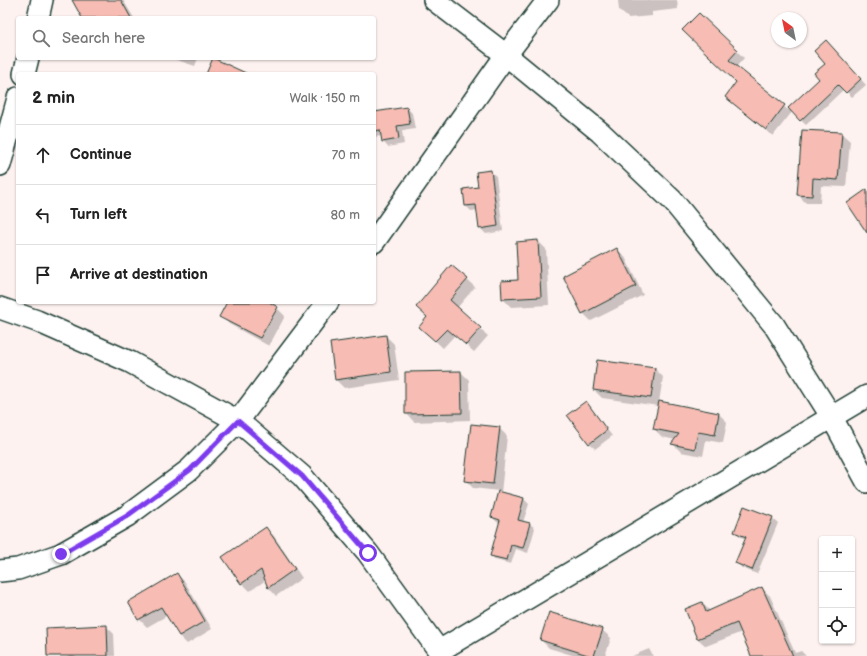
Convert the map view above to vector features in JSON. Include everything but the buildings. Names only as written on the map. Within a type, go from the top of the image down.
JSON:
[{"type":"street","points":[[38,16],[42,0]]},
{"type":"street","points":[[434,0],[506,55],[600,132],[672,200],[774,325],[831,416],[867,482]]},
{"type":"street","points":[[376,239],[506,55],[548,0]]},
{"type":"street","points":[[24,72],[28,60]]},
{"type":"street","points":[[0,165],[16,105]]},
{"type":"street","points":[[0,571],[18,569],[61,554],[127,516],[190,470],[238,421],[326,304]]},
{"type":"street","points":[[0,308],[37,321],[130,362],[238,421],[302,476],[368,553],[440,653],[831,416],[867,396]]},
{"type":"route","points":[[61,554],[127,516],[190,470],[238,421],[302,476],[368,553]]}]
